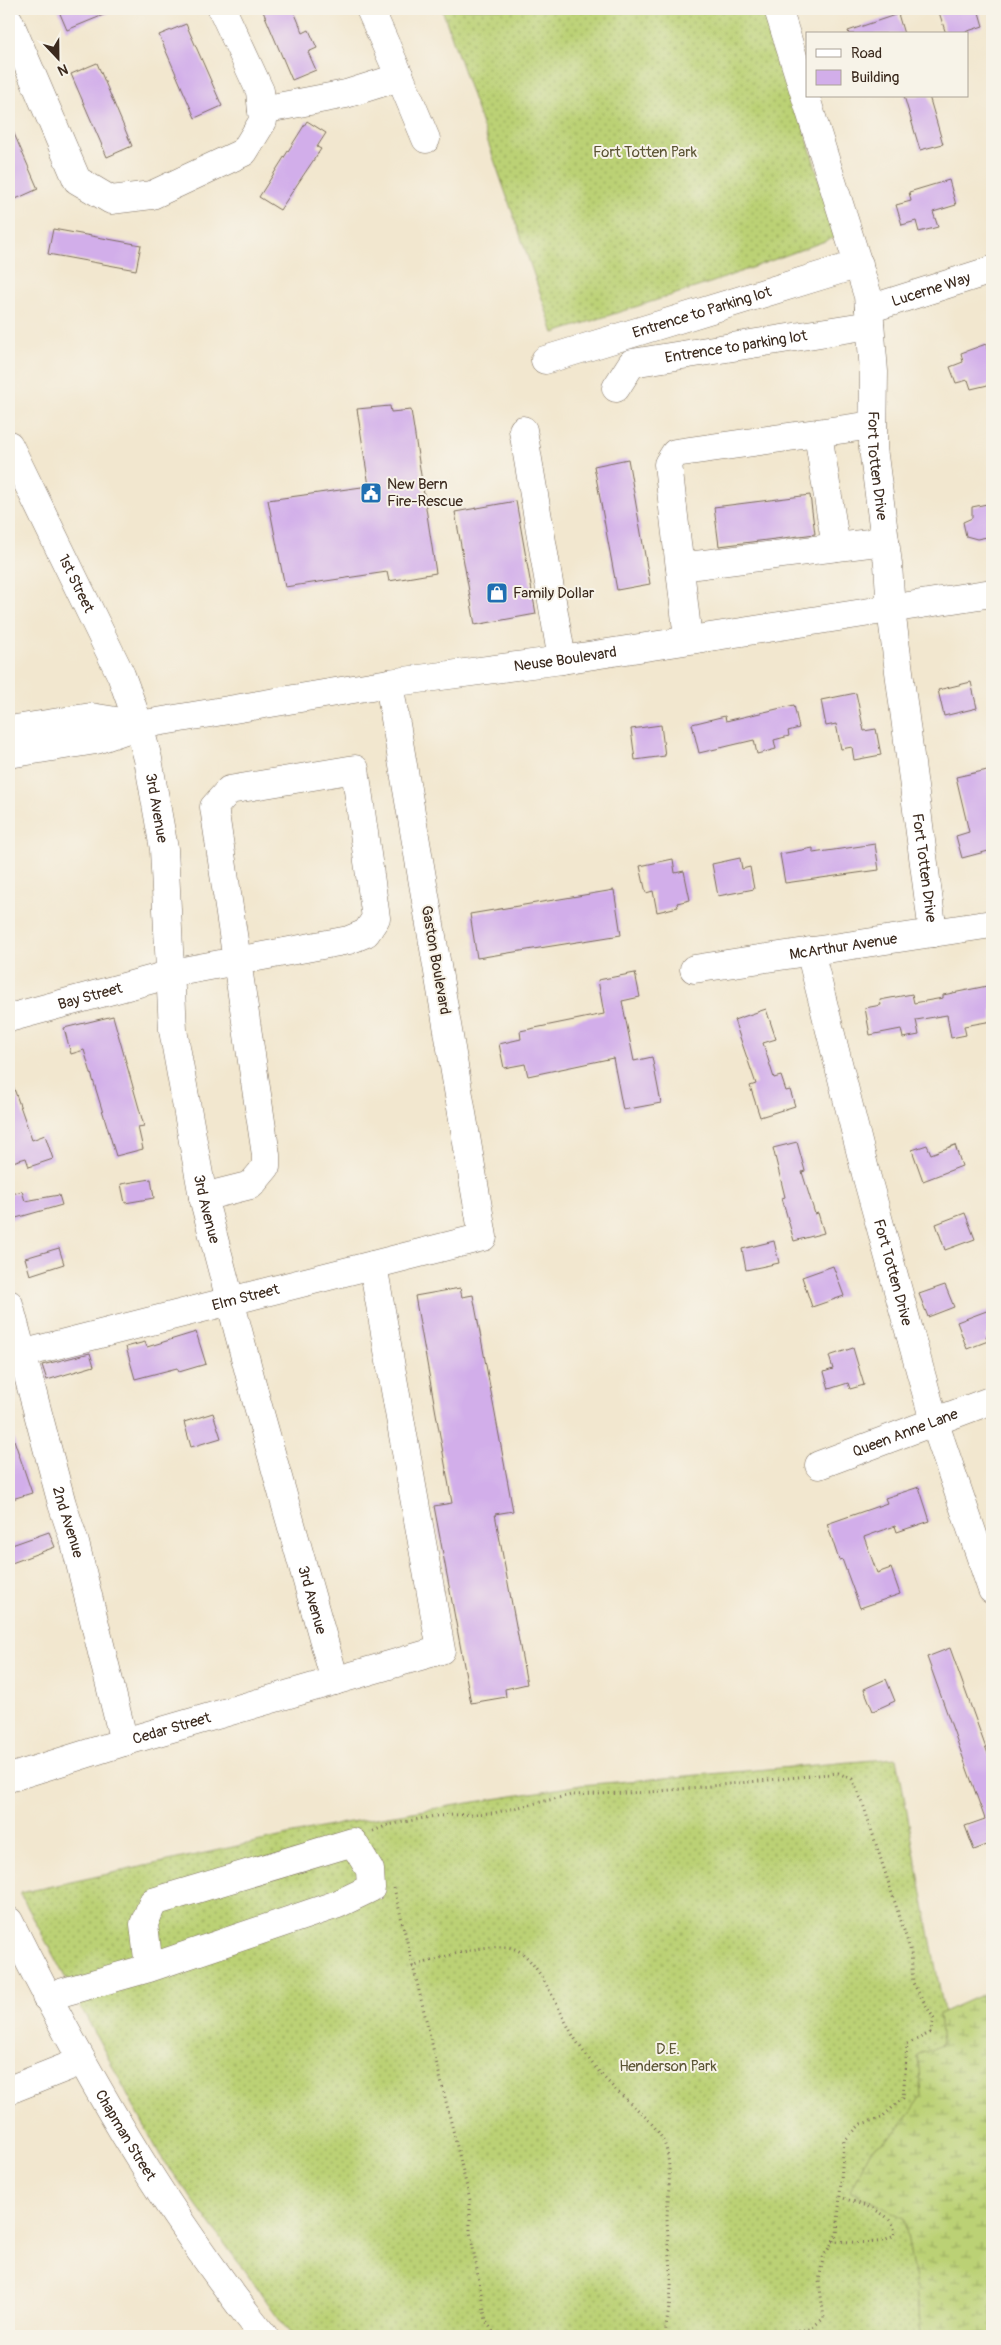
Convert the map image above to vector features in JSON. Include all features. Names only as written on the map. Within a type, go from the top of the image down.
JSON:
[{"type":"street","points":[[9,21],[77,180],[111,200],[152,195],[244,152],[263,122],[260,91],[222,9]]},
{"type":"street","points":[[370,9],[426,139]]},
{"type":"street","name":"Fort Totten Drive","points":[[778,9],[806,97]]},
{"type":"street","points":[[262,110],[346,94],[400,77]]},
{"type":"street","name":"Fort Totten Drive","points":[[806,98],[868,296],[874,372],[873,448],[885,541],[891,610],[933,933]]},
{"type":"street","name":"Entrence to Parking lot","points":[[545,360],[859,264]]},
{"type":"street","name":"Lucerne Way","points":[[870,317],[992,270]]},
{"type":"street","name":"Entrence to parking lot","points":[[616,388],[632,363],[870,317]]},
{"type":"street","points":[[688,639],[668,464],[671,456],[675,453],[873,425]]},
{"type":"street","points":[[523,430],[562,660]]},
{"type":"street","points":[[818,434],[836,547]]},
{"type":"street","name":"1st Street","points":[[9,445],[121,676],[139,725]]},
{"type":"street","points":[[680,567],[885,541]]},
{"type":"street","name":"Neuse Boulevard","points":[[9,754],[96,740],[139,725],[389,683],[562,660],[992,593]]},
{"type":"street","name":"Gaston Boulevard","points":[[389,683],[483,1237]]},
{"type":"street","name":"Neuse Boulevard","points":[[9,730],[91,717],[139,725]]},
{"type":"street","name":"3rd Avenue","points":[[139,725],[148,759],[164,850],[173,1030],[203,1197],[335,1681]]},
{"type":"street","points":[[203,1197],[251,1185],[266,1167],[266,1155],[237,961],[214,807],[229,790],[354,770],[376,918],[366,933],[349,940],[237,961]]},
{"type":"street","name":"McArthur Avenue","points":[[694,969],[992,924]]},
{"type":"street","name":"Fort Totten Drive","points":[[810,952],[867,1178],[934,1421],[992,1590]]},
{"type":"street","name":"Bay Street","points":[[9,1018],[171,976],[183,971],[237,961]]},
{"type":"street","name":"Elm Street","points":[[15,1355],[483,1237]]},
{"type":"street","name":"Cedar Street","points":[[9,1778],[124,1742],[441,1650],[373,1264]]},
{"type":"street","name":"2nd Avenue","points":[[9,1304],[15,1355],[75,1544],[124,1742]]},
{"type":"street","name":"Queen Anne Lane","points":[[819,1465],[992,1400]]},
{"type":"street","points":[[46,1997],[149,1968],[338,1904],[371,1888],[370,1870],[353,1842],[153,1902],[144,1924],[149,1968]]},
{"type":"street","name":"Chapman Street","points":[[9,1920],[46,1997],[140,2160],[195,2244],[264,2336]]},
{"type":"street","points":[[9,2090],[82,2061]]},
{"type":"path","points":[[374,1840],[371,1831],[388,1825],[435,1816],[493,1813],[571,1795],[651,1792],[838,1772],[852,1779],[862,1801],[911,1952],[913,1984],[934,2019],[930,2033],[907,2044],[903,2098],[881,2118],[861,2124],[844,2141],[837,2234],[823,2258],[819,2281],[824,2318],[810,2329],[749,2336]]},
{"type":"path","points":[[390,1880],[394,1887],[470,2200],[470,2231],[486,2321],[496,2336]]},
{"type":"path","points":[[412,1967],[450,1955],[485,1948],[513,1948],[523,1952],[541,1976],[576,2041],[592,2063],[613,2087],[657,2129],[666,2148],[668,2161],[667,2218],[671,2277],[665,2336]]},
{"type":"path","points":[[832,2241],[874,2243],[894,2236],[895,2230],[891,2220],[882,2214],[841,2198]]},
{"type":"path","points":[[689,2336],[702,2332],[717,2336]]},
{"type":"green space","name":"Fort Totten Park","points":[[442,9],[769,9],[836,237],[710,283],[554,333]]},
{"type":"green space","name":"D.E. Henderson Park","points":[[897,1758],[992,2272],[922,2336],[292,2336],[160,2155],[20,1893],[344,1823],[581,1785]]},
{"type":"green space","points":[[992,1990],[992,2336],[920,2336],[916,2286],[904,2218],[850,2191],[871,2149],[895,2134],[921,2096],[918,2055],[942,2045],[939,2014]]},
{"type":"building","points":[[58,9],[118,9],[67,30]]},
{"type":"building","points":[[262,9],[293,9],[303,33],[309,30],[317,48],[308,52],[316,70],[292,80]]},
{"type":"building","points":[[938,9],[978,9],[983,26],[965,32],[945,32]]},
{"type":"building","points":[[898,14],[903,32],[848,32]]},
{"type":"building","points":[[186,24],[222,106],[195,118],[159,35]]},
{"type":"building","points":[[97,63],[132,146],[107,157],[71,74]]},
{"type":"building","points":[[905,98],[930,98],[943,144],[920,150]]},
{"type":"building","points":[[307,121],[326,133],[317,147],[321,149],[280,210],[259,197]]},
{"type":"building","points":[[9,122],[38,189],[9,202]]},
{"type":"building","points":[[949,180],[956,205],[933,212],[938,227],[919,232],[916,221],[902,225],[896,205],[911,201],[909,192]]},
{"type":"building","points":[[53,229],[141,245],[136,270],[48,254]]},
{"type":"building","points":[[986,344],[988,353],[992,353],[992,384],[971,389],[968,380],[956,383],[950,367],[963,362],[961,353]]},
{"type":"building","name":"New Bern Fire-Rescue","points":[[390,406],[391,412],[411,410],[436,573],[389,581],[387,572],[285,587],[268,500],[369,486],[357,409]]},
{"type":"building","points":[[628,459],[650,584],[617,590],[594,466]]},
{"type":"building","points":[[810,495],[815,534],[719,546],[714,507]]},
{"type":"building","points":[[516,501],[536,614],[475,625],[455,512]]},
{"type":"building","points":[[992,503],[992,536],[977,539],[966,536],[963,522],[972,518],[972,507]]},
{"type":"building","points":[[971,682],[977,708],[944,716],[938,690]]},
{"type":"building","points":[[856,693],[864,731],[876,729],[881,755],[854,760],[852,747],[841,749],[836,724],[826,726],[821,700]]},
{"type":"building","points":[[794,705],[799,728],[788,731],[789,736],[774,740],[776,749],[757,754],[754,740],[699,753],[692,724],[725,716],[726,721]]},
{"type":"building","points":[[661,725],[665,756],[635,760],[631,729]]},
{"type":"building","points":[[992,769],[992,850],[962,858],[956,836],[969,832],[956,777]]},
{"type":"building","points":[[875,844],[879,870],[785,883],[780,854],[813,848],[813,853]]},
{"type":"building","points":[[740,858],[742,869],[750,867],[754,889],[718,896],[712,864]]},
{"type":"building","points":[[673,859],[675,873],[684,871],[690,900],[677,903],[678,907],[657,912],[653,891],[646,893],[640,866]]},
{"type":"building","points":[[614,890],[621,935],[477,958],[470,914]]},
{"type":"building","points":[[635,973],[640,997],[622,1001],[634,1061],[652,1057],[661,1103],[623,1110],[613,1058],[528,1076],[525,1064],[504,1068],[499,1044],[521,1039],[520,1031],[604,1014],[598,980]]},
{"type":"building","points":[[992,985],[992,1021],[964,1026],[966,1035],[951,1038],[947,1015],[916,1020],[919,1035],[903,1038],[901,1029],[870,1035],[865,1008],[881,1005],[880,1000],[912,994],[914,1003],[943,998],[943,995]]},
{"type":"building","points":[[766,1009],[776,1039],[763,1043],[774,1078],[781,1076],[786,1091],[790,1090],[795,1106],[760,1117],[750,1086],[756,1084],[734,1020]]},
{"type":"building","points":[[113,1016],[144,1126],[138,1127],[143,1149],[116,1156],[84,1050],[71,1054],[64,1028]]},
{"type":"building","points":[[11,1080],[32,1140],[45,1135],[53,1159],[29,1167],[26,1158],[9,1163],[9,1081]]},
{"type":"building","points":[[797,1142],[805,1171],[802,1172],[815,1214],[818,1213],[824,1233],[794,1241],[782,1198],[785,1197],[773,1148]]},
{"type":"building","points":[[927,1145],[931,1154],[955,1145],[962,1166],[923,1181],[912,1150]]},
{"type":"building","points":[[151,1179],[154,1198],[125,1203],[121,1184]]},
{"type":"building","points":[[22,1191],[25,1201],[59,1195],[62,1205],[9,1220],[9,1195]]},
{"type":"building","points":[[965,1213],[975,1239],[945,1250],[936,1224]]},
{"type":"building","points":[[774,1241],[779,1263],[746,1270],[742,1249]]},
{"type":"building","points":[[59,1248],[64,1264],[30,1275],[25,1258]]},
{"type":"building","points":[[833,1266],[844,1296],[812,1307],[802,1277]]},
{"type":"building","points":[[945,1285],[954,1307],[928,1317],[919,1294]]},
{"type":"building","points":[[460,1288],[462,1297],[473,1295],[513,1511],[495,1514],[527,1684],[505,1689],[506,1697],[471,1703],[434,1506],[452,1503],[415,1296]]},
{"type":"building","points":[[992,1309],[992,1333],[986,1336],[988,1341],[967,1349],[957,1322]]},
{"type":"building","points":[[196,1332],[206,1364],[179,1372],[177,1368],[135,1379],[126,1347],[145,1342],[147,1347]]},
{"type":"building","points":[[853,1348],[864,1385],[850,1389],[848,1383],[829,1389],[824,1372],[833,1369],[829,1356]]},
{"type":"building","points":[[90,1353],[94,1366],[47,1380],[42,1365]]},
{"type":"building","points":[[213,1413],[221,1438],[191,1447],[184,1422]]},
{"type":"building","points":[[11,1431],[32,1493],[9,1500],[9,1432]]},
{"type":"building","points":[[919,1487],[930,1521],[897,1532],[895,1526],[864,1537],[877,1573],[891,1568],[900,1594],[860,1608],[842,1559],[839,1560],[827,1524],[887,1503],[885,1498]]},
{"type":"building","points":[[49,1532],[55,1547],[9,1564],[9,1546]]},
{"type":"building","points":[[950,1648],[992,1765],[992,1843],[974,1850],[965,1826],[985,1819],[927,1657]]},
{"type":"building","points":[[886,1679],[895,1701],[873,1711],[864,1689]]},
{"type":"place","name":"New Bern Fire-Rescue","points":[[371,493]]},
{"type":"place","name":"Family Dollar","points":[[497,593]]}]
